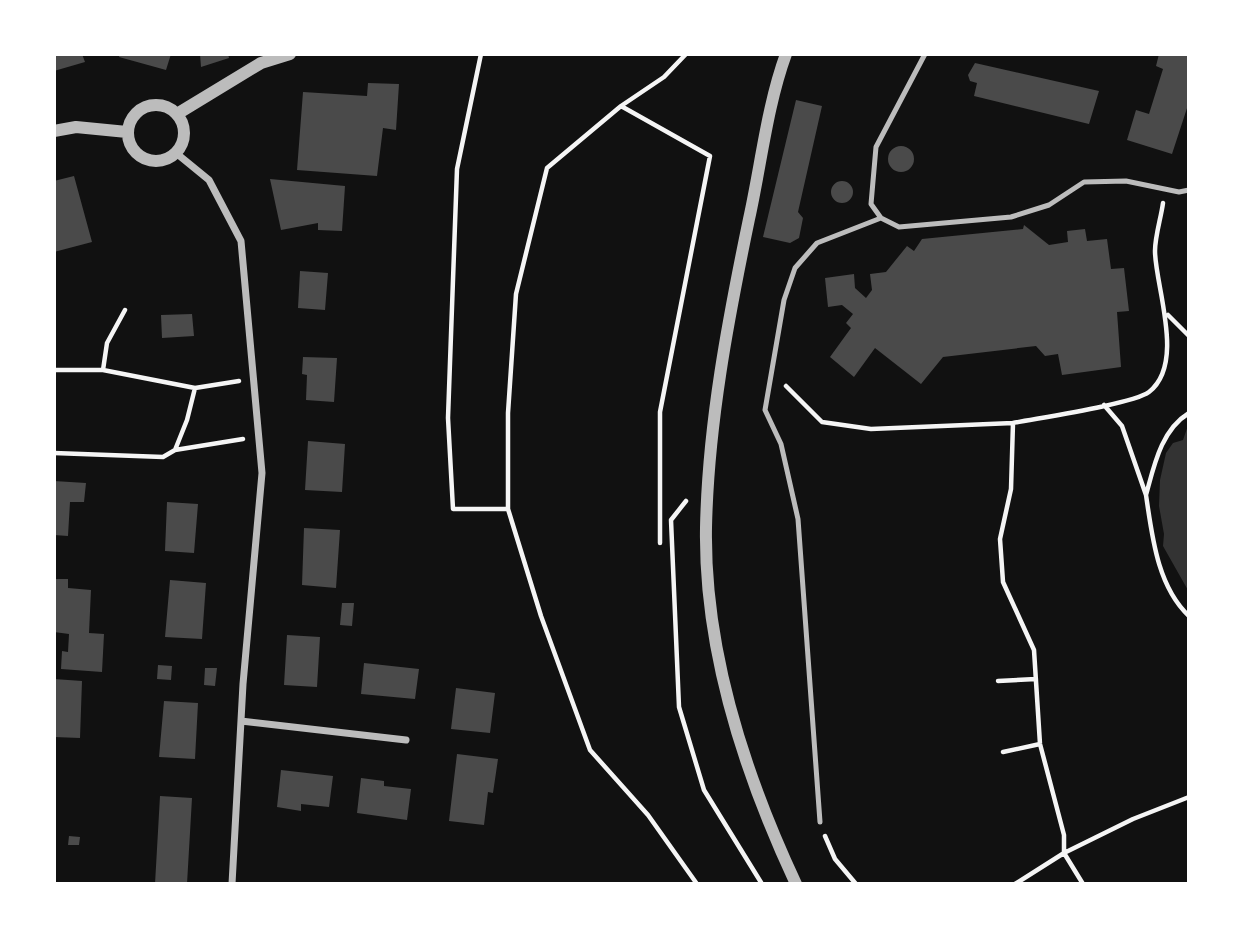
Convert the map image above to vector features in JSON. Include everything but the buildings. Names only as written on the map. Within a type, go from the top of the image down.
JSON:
[{"type":"street","points":[[177,114],[261,63],[290,54]]},
{"type":"street","points":[[786,54],[731,307],[710,470],[706,529],[711,597],[724,677],[745,755],[779,849],[796,884]]},
{"type":"street","points":[[160,104],[177,114],[184,129],[184,138],[176,153],[158,161],[140,157],[128,142],[127,132],[134,114],[141,108],[160,104]]},
{"type":"street","points":[[54,131],[76,127],[127,132]]},
{"type":"street","points":[[176,153],[209,180],[241,241],[262,473],[241,721],[232,884]]},
{"type":"street","points":[[241,721],[406,740]]},
{"type":"lane","points":[[925,54],[876,147],[871,204],[881,218],[898,227],[1011,216],[1049,205],[1084,182],[1126,181],[1180,192],[1189,190]]},
{"type":"lane","points":[[820,822],[798,519],[781,444],[765,410],[784,299],[795,268],[817,243],[881,218]]},
{"type":"path","points":[[481,54],[457,169],[448,418],[453,509],[508,509]]},
{"type":"path","points":[[686,54],[664,76],[621,106],[547,168],[516,294],[508,413],[508,509],[541,616],[590,750],[648,815],[697,884]]},
{"type":"path","points":[[621,106],[710,156],[660,412],[660,543]]},
{"type":"path","points":[[772,371],[822,422],[872,429],[1013,423],[1104,405],[1149,392],[1162,374],[1167,315],[1155,251],[1166,188]]},
{"type":"path","points":[[103,370],[107,343],[125,310]]},
{"type":"path","points":[[1167,315],[1189,337]]},
{"type":"path","points":[[54,370],[103,370],[195,388],[254,379]]},
{"type":"path","points":[[174,450],[187,420],[195,388]]},
{"type":"path","points":[[1104,405],[1122,426],[1146,495],[1153,548],[1168,585],[1189,616]]},
{"type":"path","points":[[1146,495],[1157,454],[1178,419],[1189,413]]},
{"type":"path","points":[[1013,423],[1011,489],[1000,538],[1003,582],[1034,650],[1040,744],[1064,835],[1064,853],[1083,884]]},
{"type":"path","points":[[54,453],[163,457],[174,450],[259,436]]},
{"type":"path","points":[[687,500],[671,520],[679,707],[704,790],[762,884]]},
{"type":"path","points":[[998,681],[1036,679]]},
{"type":"path","points":[[1003,752],[1040,744]]},
{"type":"path","points":[[1014,884],[1064,853],[1133,818],[1189,797]]},
{"type":"path","points":[[820,822],[835,859],[856,884]]},
{"type":"shaded area","points":[[1189,423],[1189,592],[1163,546],[1164,534],[1159,506],[1160,480],[1166,453],[1173,443],[1183,440]]}]
